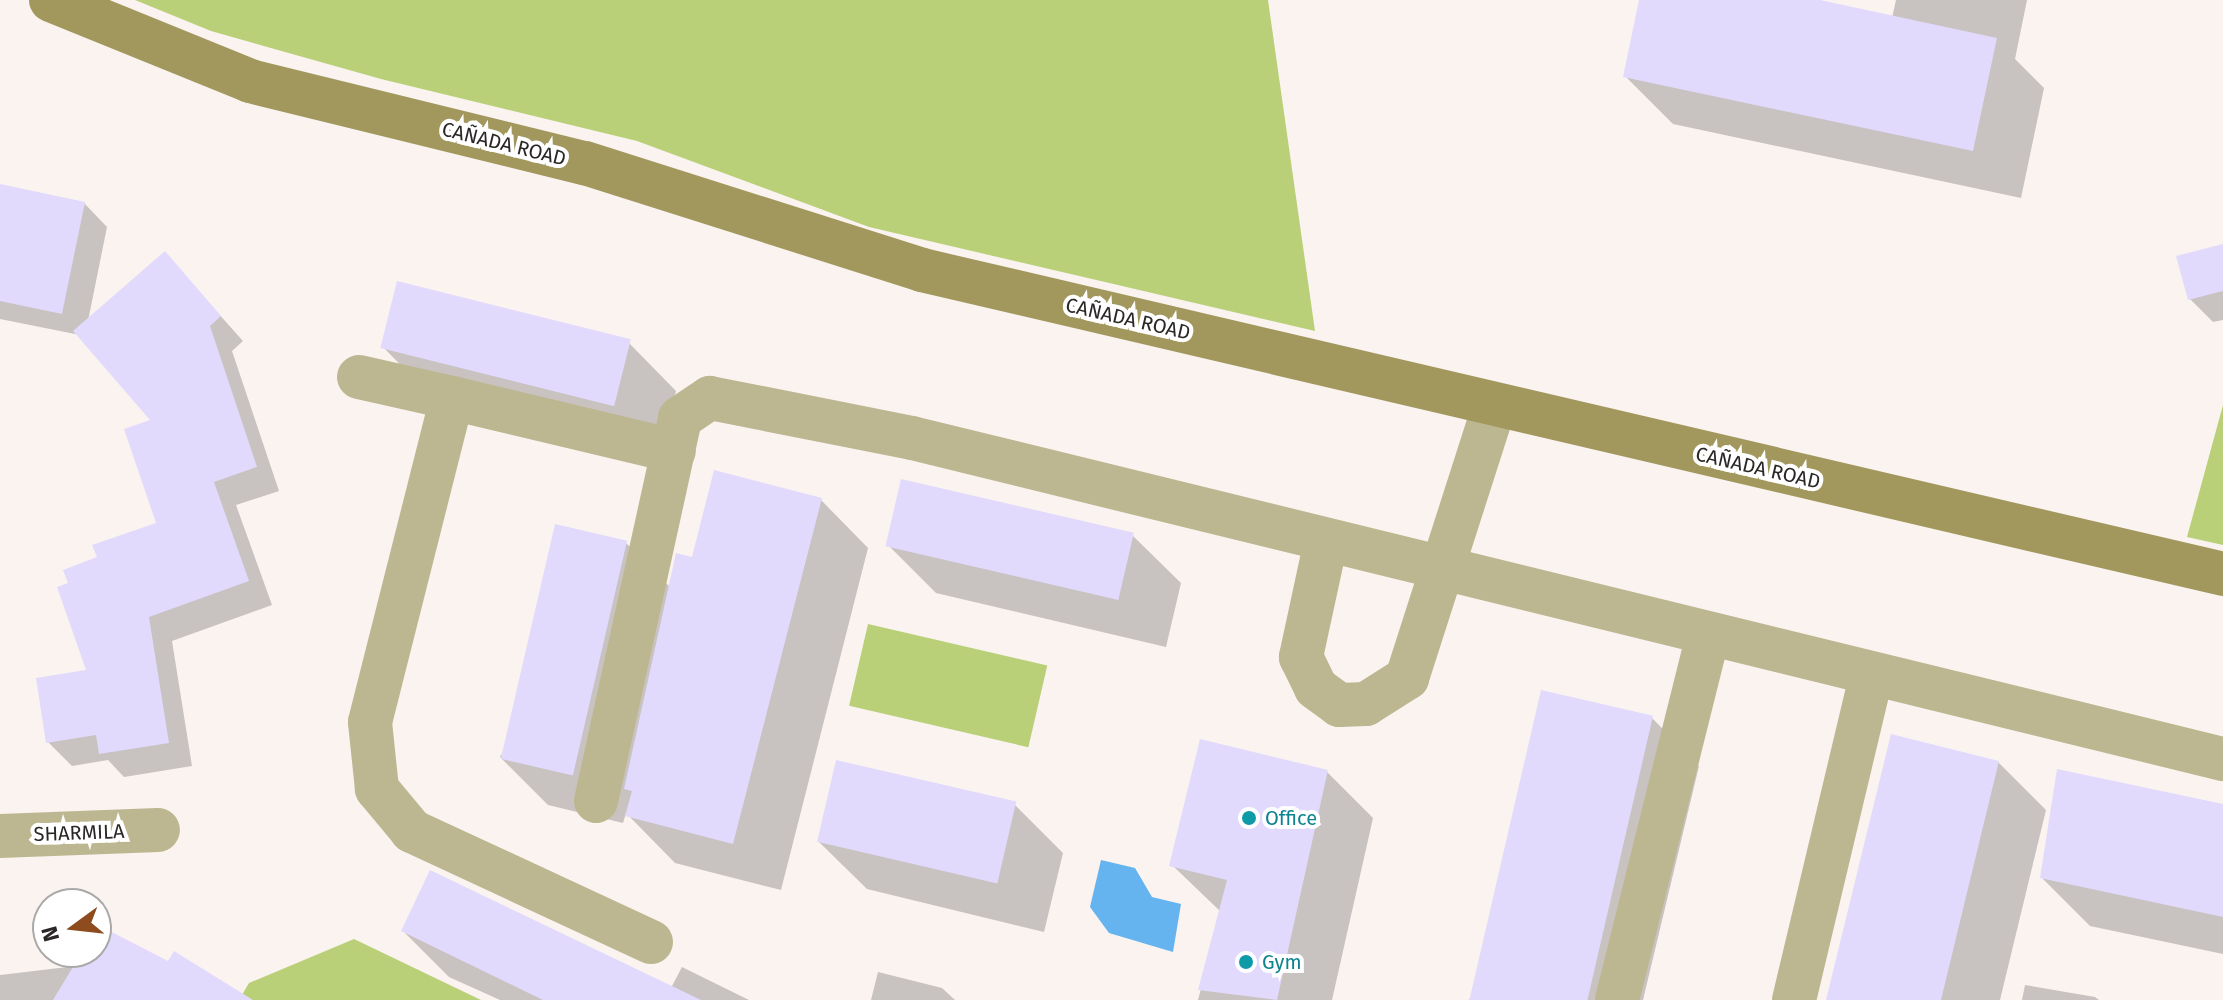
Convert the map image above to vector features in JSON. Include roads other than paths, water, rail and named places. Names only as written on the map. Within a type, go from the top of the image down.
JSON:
[{"type":"street","name":"CAÑADA ROAD","points":[[51,0],[250,81],[585,163],[922,270],[1494,407],[2223,574]]},
{"type":"street","points":[[359,377],[674,451]]},
{"type":"street","points":[[452,398],[370,722],[377,789],[412,831],[651,942]]},
{"type":"street","points":[[596,801],[680,418],[710,398],[912,438],[1442,571],[2223,759]]},
{"type":"street","points":[[1326,541],[1301,657],[1316,688],[1339,705],[1389,696],[1407,678],[1494,407]]},
{"type":"street","points":[[1617,1000],[1708,634]]},
{"type":"street","points":[[1794,1000],[1871,676]]},
{"type":"street","name":"SHARMILA","points":[[0,836],[158,830]]},
{"type":"water","points":[[1101,860],[1135,868],[1152,897],[1181,904],[1173,952],[1109,933],[1090,907]]},
{"type":"place","name":"Office","points":[[1249,818]]},
{"type":"place","name":"Gym","points":[[1246,962]]}]
